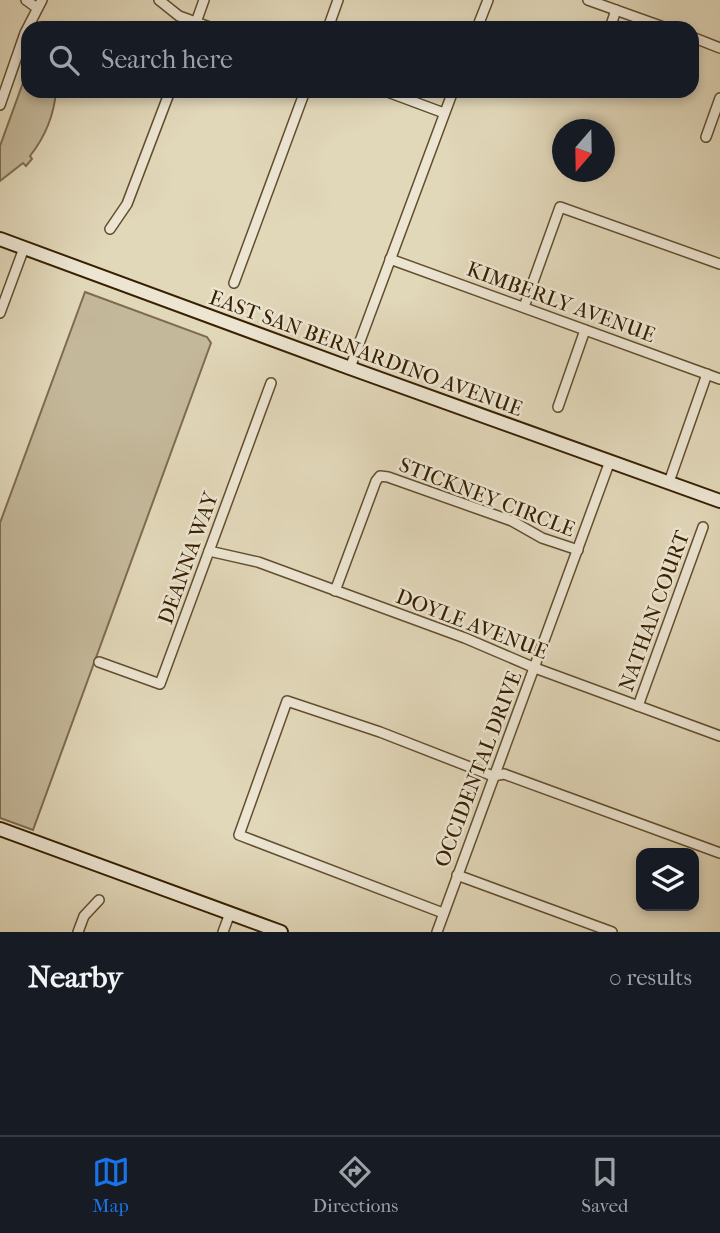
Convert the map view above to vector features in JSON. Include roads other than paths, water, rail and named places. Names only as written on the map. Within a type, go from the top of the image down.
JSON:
[{"type":"street","points":[[26,0],[39,4],[31,21]]},
{"type":"street","points":[[159,0],[188,21]]},
{"type":"street","points":[[196,21],[204,0]]},
{"type":"street","points":[[330,21],[338,0]]},
{"type":"street","points":[[480,21],[488,0]]},
{"type":"street","points":[[589,0],[647,21]]},
{"type":"street","points":[[612,21],[616,10]]},
{"type":"street","points":[[699,40],[720,48]]},
{"type":"street","points":[[0,105],[21,45]]},
{"type":"street","points":[[110,229],[127,204],[167,98]]},
{"type":"street","points":[[233,282],[302,98]]},
{"type":"street","points":[[404,98],[444,113]]},
{"type":"street","points":[[350,368],[450,98]]},
{"type":"street","points":[[706,136],[720,98]]},
{"type":"street","points":[[524,307],[560,207],[720,264]]},
{"type":"street","name":"EAST SAN BERNARDINO AVENUE","points":[[0,239],[720,501]]},
{"type":"street","points":[[0,313],[24,248]]},
{"type":"street","name":"KIMBERLY AVENUE","points":[[390,260],[720,379]]},
{"type":"street","points":[[558,407],[586,330]]},
{"type":"street","points":[[669,482],[707,374]]},
{"type":"street","name":"DEANNA WAY","points":[[99,662],[160,684],[271,383]]},
{"type":"street","name":"OCCIDENTAL DRIVE","points":[[437,932],[610,461]]},
{"type":"street","name":"STICKNEY CIRCLE","points":[[335,591],[380,476],[512,522],[542,538],[578,551]]},
{"type":"street","name":"NATHAN COURT","points":[[638,706],[703,527]]},
{"type":"street","name":"DOYLE AVENUE","points":[[209,551],[258,562],[720,736]]},
{"type":"street","points":[[443,913],[239,835],[288,701],[493,776],[505,774],[720,853]]},
{"type":"street","points":[[0,829],[281,932]]},
{"type":"street","points":[[457,875],[612,932]]},
{"type":"street","points":[[78,932],[84,916],[99,900]]},
{"type":"street","points":[[223,932],[230,913]]}]
